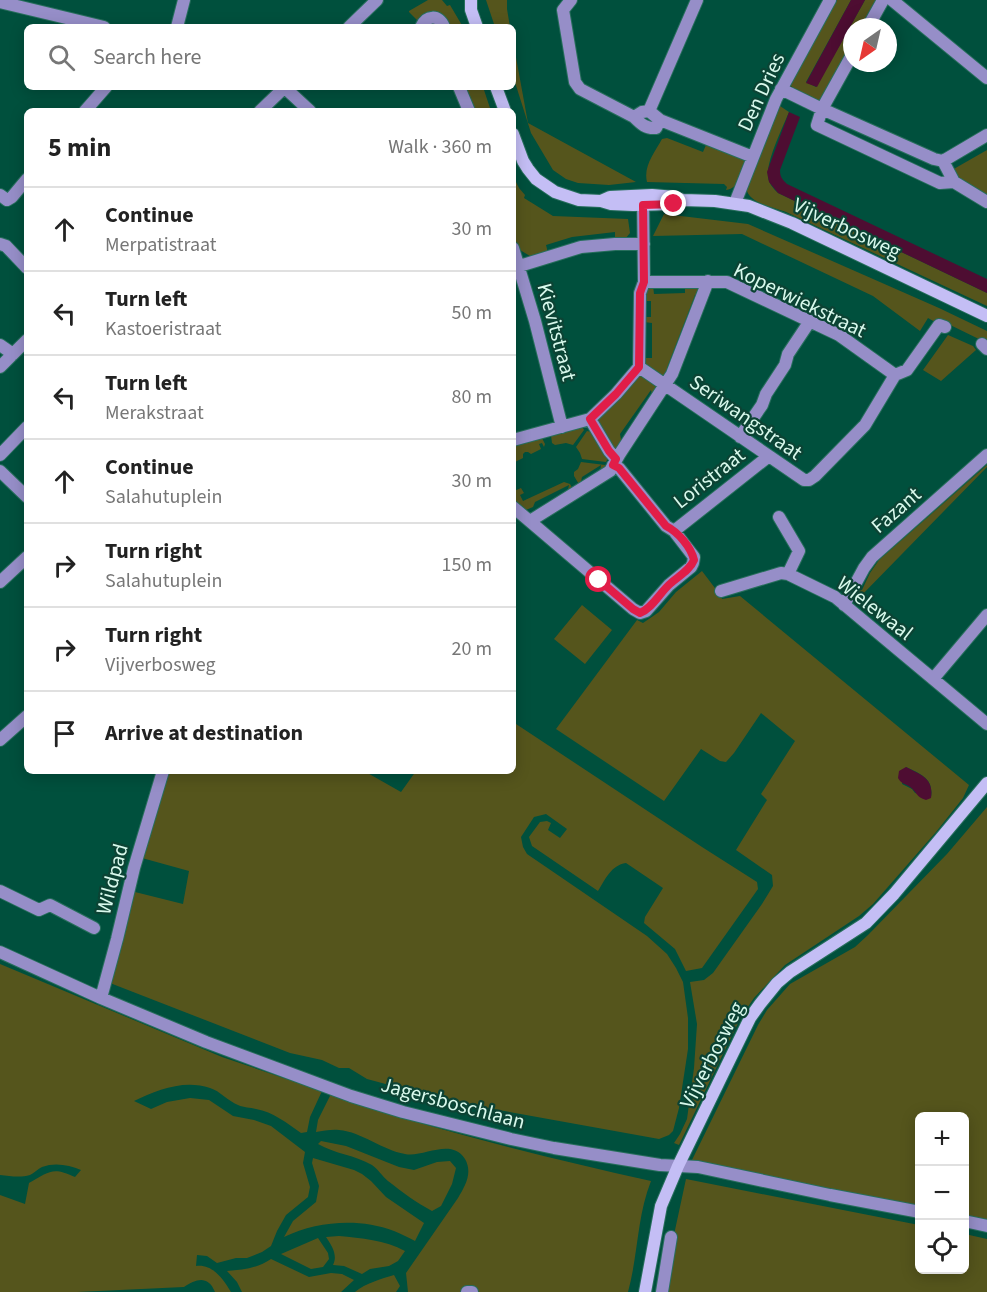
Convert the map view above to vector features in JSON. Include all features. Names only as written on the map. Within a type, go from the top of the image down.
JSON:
[{"type":"main road","points":[[460,0],[471,5],[476,24]]},
{"type":"main road","points":[[497,90],[504,108]]},
{"type":"main road","name":"Vijverbosweg","points":[[516,142],[523,161],[536,179],[565,196],[611,204],[643,200],[674,204],[682,200],[715,201],[735,203],[761,210],[987,316]]},
{"type":"main road","name":"Vijverbosweg","points":[[645,1289],[661,1206],[750,1018],[767,994],[790,972],[866,923],[894,894],[987,784]]},
{"type":"street","points":[[178,24],[184,0]]},
{"type":"street","points":[[352,24],[377,0]]},
{"type":"street","points":[[649,111],[697,0]]},
{"type":"street","name":"Den Dries","points":[[735,203],[781,89],[830,0]]},
{"type":"street","points":[[873,18],[883,0]]},
{"type":"street","points":[[892,0],[987,78]]},
{"type":"street","points":[[566,1],[563,10],[575,82],[580,89],[650,128],[656,128],[660,120]]},
{"type":"street","points":[[0,2],[92,24]]},
{"type":"street","points":[[422,24],[432,17],[443,24]]},
{"type":"street","points":[[843,72],[822,109],[817,125],[940,183],[954,182]]},
{"type":"street","points":[[781,89],[934,159],[943,160],[987,135]]},
{"type":"street","points":[[88,108],[104,90]]},
{"type":"street","points":[[263,108],[281,90]]},
{"type":"street","points":[[287,90],[307,108]]},
{"type":"street","points":[[460,90],[468,108]]},
{"type":"street","points":[[633,117],[649,111],[660,120],[753,157]]},
{"type":"street","points":[[943,160],[954,182],[987,202]]},
{"type":"street","points":[[3,198],[12,197],[24,183]]},
{"type":"street","points":[[516,439],[590,419],[639,367],[640,293],[644,282],[643,200]]},
{"type":"street","points":[[0,244],[6,246],[24,265]]},
{"type":"street","points":[[516,267],[581,248],[644,244]]},
{"type":"street","name":"Kievitstraat","points":[[516,267],[535,321],[562,427]]},
{"type":"street","points":[[530,521],[610,471],[672,374],[708,281]]},
{"type":"street","name":"Koperwiekstraat","points":[[644,282],[727,282],[839,336],[896,375]]},
{"type":"street","points":[[740,437],[762,405],[766,394],[785,365],[788,354],[810,321]]},
{"type":"street","points":[[896,375],[907,370],[939,325],[945,327]]},
{"type":"street","points":[[0,367],[24,343]]},
{"type":"street","points":[[0,345],[13,354]]},
{"type":"street","name":"Seriwangstraat","points":[[639,367],[804,480],[815,476],[865,426],[896,375]]},
{"type":"street","points":[[516,509],[640,613],[646,611],[669,585],[691,567],[694,560],[692,553],[674,531],[666,526],[619,468],[590,419]]},
{"type":"street","points":[[0,455],[24,430]]},
{"type":"street","name":"Fazant","points":[[844,605],[864,568],[873,557],[987,455]]},
{"type":"street","name":"Loristraat","points":[[674,531],[769,456]]},
{"type":"street","points":[[0,471],[24,494]]},
{"type":"street","points":[[721,591],[781,573],[788,574],[799,551],[779,517]]},
{"type":"street","points":[[0,582],[24,560]]},
{"type":"street","name":"Wielewaal","points":[[788,574],[835,597],[987,724]]},
{"type":"street","points":[[933,679],[987,615]]},
{"type":"street","points":[[0,740],[24,719]]},
{"type":"street","name":"Wildpad","points":[[100,998],[134,868],[163,774]]},
{"type":"street","points":[[0,891],[39,910],[50,905],[94,928]]},
{"type":"street","name":"Jagersboschlaan","points":[[0,952],[100,998],[206,1042],[316,1083],[403,1112],[511,1139],[652,1164],[698,1167],[915,1211]]},
{"type":"street","points":[[969,1222],[987,1226]]},
{"type":"street","name":"Vijverbosweg","points":[[645,1289],[663,1290],[671,1238]]},
{"type":"shaded area","points":[[428,0],[442,0],[447,6],[450,5],[461,24],[419,22],[409,11]]},
{"type":"shaded area","points":[[486,0],[507,0],[510,24],[494,24]]},
{"type":"shaded area","points":[[835,0],[851,0],[806,82],[816,87],[843,39],[843,63],[821,102],[789,84]]},
{"type":"shaded area","points":[[851,0],[865,0],[855,18],[843,18],[843,40],[817,87],[806,83]]},
{"type":"shaded area","points":[[865,0],[879,0],[869,18],[855,18]]},
{"type":"shaded area","points":[[516,57],[528,123],[636,182],[609,185],[578,183],[566,179],[553,170],[531,133],[516,86]]},
{"type":"shaded area","points":[[464,90],[484,90],[490,108],[471,108]]},
{"type":"shaded area","points":[[780,106],[789,112],[768,170],[769,182],[778,193],[987,293],[987,306],[752,198],[746,188]]},
{"type":"shaded area","points":[[789,112],[800,117],[780,170],[787,184],[987,279],[987,293],[778,193],[769,182],[767,172]]},
{"type":"shaded area","points":[[667,138],[703,152],[706,145],[747,161],[740,179],[731,189],[726,190],[727,187],[724,184],[647,182],[650,159],[662,139]]},
{"type":"shaded area","points":[[987,150],[987,198],[961,182],[952,170]]},
{"type":"shaded area","points":[[516,182],[525,195],[524,198],[553,216],[628,219],[630,233],[625,239],[615,239],[615,232],[572,237],[546,245],[548,253],[531,258],[520,250],[517,251]]},
{"type":"shaded area","points":[[664,214],[748,224],[987,331],[987,343],[938,319],[935,322],[928,318],[920,331],[873,296],[742,234],[653,236]]},
{"type":"shaded area","points":[[653,286],[654,294],[685,293],[685,286],[697,288],[699,291],[699,296],[695,295],[667,368],[671,370],[665,379],[644,364],[644,358],[652,358],[652,323],[644,322],[644,317],[651,317],[651,301],[644,301],[646,289]]},
{"type":"shaded area","points":[[948,335],[973,346],[976,350],[941,381],[923,370]]},
{"type":"shaded area","points":[[638,374],[659,383],[653,399],[651,390],[620,434],[622,445],[613,449],[596,422]]},
{"type":"shaded area","points":[[582,426],[584,430],[573,445],[552,443],[551,435]]},
{"type":"shaded area","points":[[587,431],[591,432],[608,458],[606,462],[582,459],[576,447]]},
{"type":"shaded area","points":[[542,438],[545,444],[544,447],[542,443],[539,444],[541,449],[531,454],[525,452],[523,458],[516,462],[516,443]]},
{"type":"shaded area","points":[[581,462],[605,465],[608,469],[600,474],[601,465],[582,477],[580,486],[574,472]]},
{"type":"shaded area","points":[[987,465],[858,599],[855,596],[858,591],[862,590],[879,560]]},
{"type":"shaded area","points":[[564,482],[570,484],[574,491],[567,494],[569,485],[535,502],[533,507],[526,510],[516,502],[516,490],[521,488],[524,493],[520,495],[523,501]]},
{"type":"shaded area","points":[[702,571],[722,599],[740,596],[969,785],[963,798],[936,832],[873,904],[859,916],[785,965],[754,998],[741,1017],[679,1145],[674,1143],[687,1119],[697,1024],[690,982],[704,980],[713,973],[773,886],[772,875],[736,850],[767,800],[761,794],[795,741],[761,713],[726,762],[720,761],[701,749],[664,801],[556,729],[637,620],[643,623],[659,612],[676,592]],"holes":[[[906,767],[928,781],[931,797],[915,793],[902,784]]]},
{"type":"shaded area","points":[[582,605],[612,630],[585,664],[554,639]]},
{"type":"shaded area","points":[[516,724],[757,882],[758,889],[702,968],[686,971],[675,949],[644,923],[645,917],[663,888],[626,863],[612,870],[598,891],[532,846],[529,837],[540,822],[551,823],[548,830],[560,838],[567,829],[546,814],[534,817],[521,837],[527,854],[647,936],[667,954],[683,982],[688,1018],[688,1049],[679,1108],[673,1131],[669,1135],[659,1139],[449,1101],[367,1079],[349,1068],[339,1068],[322,1060],[290,1053],[110,983],[135,892],[183,904],[189,871],[142,858],[168,774],[369,774],[401,792],[414,774],[516,774]]},
{"type":"shaded area","points":[[906,767],[925,778],[930,786],[931,798],[926,800],[920,797],[899,780],[899,771]]},
{"type":"shaded area","points":[[987,807],[987,1221],[969,1218],[969,1112],[915,1112],[915,1208],[692,1160],[767,1010],[790,984],[855,947],[947,854]]},
{"type":"shaded area","points":[[0,964],[222,1057],[322,1091],[310,1117],[307,1132],[301,1133],[274,1115],[240,1106],[214,1089],[200,1086],[171,1087],[134,1101],[151,1109],[167,1102],[190,1098],[209,1100],[233,1116],[271,1126],[305,1152],[303,1163],[310,1187],[308,1197],[286,1215],[271,1246],[247,1258],[236,1258],[217,1263],[207,1256],[197,1255],[196,1266],[208,1267],[221,1278],[231,1292],[215,1292],[209,1283],[201,1280],[184,1287],[77,1292],[0,1292],[0,1195],[25,1204],[29,1183],[56,1171],[75,1177],[81,1170],[57,1164],[42,1167],[26,1176],[0,1175]]},
{"type":"shaded area","points":[[331,1094],[463,1135],[651,1181],[643,1208],[628,1292],[408,1292],[406,1273],[461,1193],[467,1179],[467,1164],[459,1153],[452,1150],[405,1154],[347,1131],[316,1132],[318,1120]]},
{"type":"shaded area","points":[[321,1141],[346,1146],[399,1167],[414,1170],[437,1162],[450,1161],[456,1168],[452,1184],[441,1206],[432,1211],[393,1185],[372,1165],[318,1144]]},
{"type":"shaded area","points":[[313,1158],[362,1174],[386,1197],[424,1223],[415,1241],[381,1227],[353,1223],[311,1227],[284,1237],[293,1221],[316,1202],[319,1186],[312,1163]]},
{"type":"shaded area","points":[[686,1179],[915,1224],[915,1274],[969,1274],[969,1235],[987,1239],[987,1292],[668,1292],[675,1250],[672,1244]]},
{"type":"shaded area","points":[[339,1236],[381,1242],[405,1251],[398,1261],[389,1266],[370,1269],[362,1274],[344,1266],[333,1265],[335,1254],[326,1237]]},
{"type":"shaded area","points":[[318,1238],[328,1253],[329,1259],[323,1267],[311,1269],[281,1254]]},
{"type":"shaded area","points":[[271,1259],[309,1277],[331,1273],[342,1274],[354,1280],[341,1292],[242,1292],[227,1271],[261,1265]]},
{"type":"shaded area","points":[[394,1275],[400,1286],[396,1292],[355,1292],[369,1284]]},
{"type":"route","points":[[599,580],[640,613],[646,611],[669,585],[691,567],[694,560],[692,553],[674,531],[666,526],[619,468],[613,465],[616,459],[590,419],[639,367],[640,293],[644,282],[643,205],[674,204]]}]
